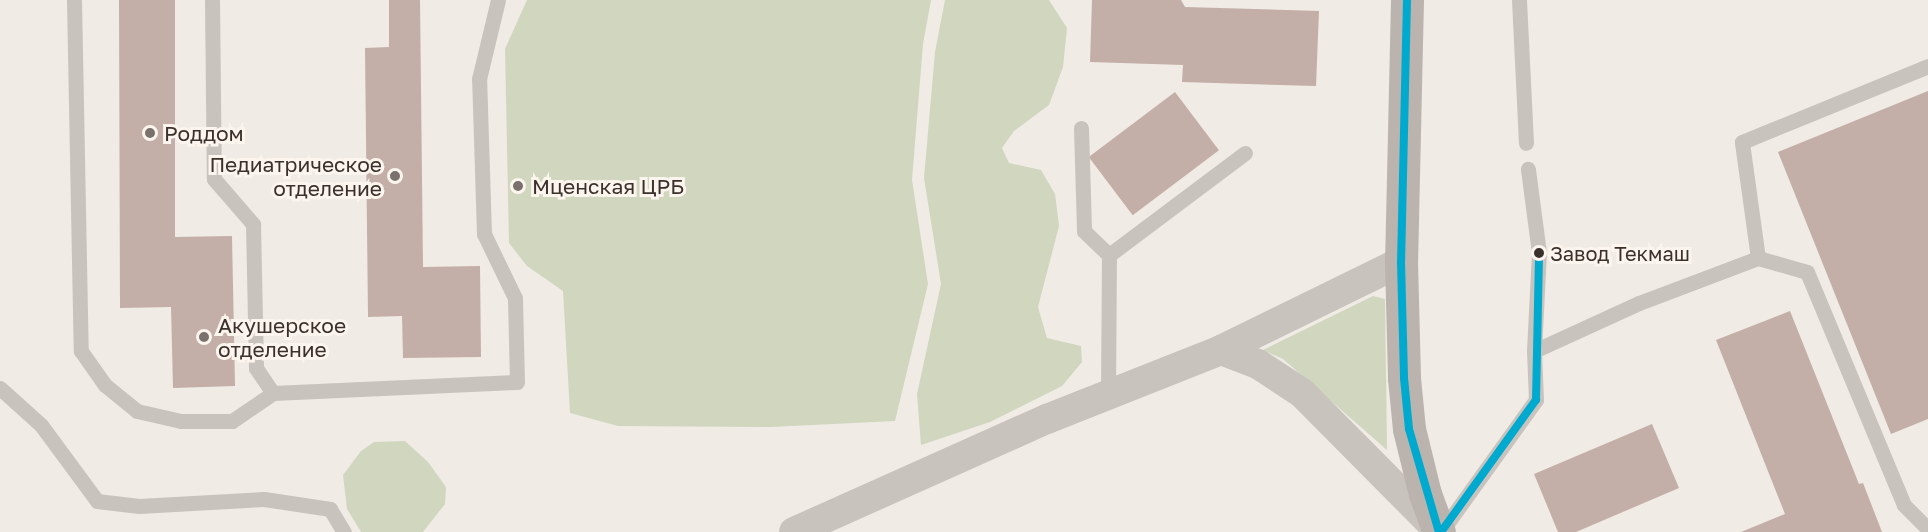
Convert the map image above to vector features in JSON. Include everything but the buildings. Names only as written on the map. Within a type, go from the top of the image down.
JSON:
[{"type":"main road","points":[[1407,0],[1401,262],[1409,429],[1425,494],[1440,532]]},
{"type":"street","points":[[794,532],[1108,394],[1221,350],[1401,262]]},
{"type":"street","points":[[1221,350],[1258,364],[1302,393],[1415,504],[1440,532]]},
{"type":"lane","points":[[74,0],[81,351],[105,385],[137,411],[181,421],[232,421],[273,393],[517,382],[515,298],[484,234],[479,79],[498,0]]},
{"type":"lane","points":[[212,0],[214,178],[253,224],[256,368],[273,393]]},
{"type":"lane","points":[[1519,0],[1526,143]]},
{"type":"lane","points":[[1758,258],[1742,142],[1928,66]]},
{"type":"lane","points":[[1081,128],[1084,231],[1109,255],[1108,394]]},
{"type":"lane","points":[[1109,255],[1245,153]]},
{"type":"lane","points":[[1440,532],[1536,400],[1534,351],[1539,253],[1528,169]]},
{"type":"lane","points":[[1534,351],[1640,303],[1758,258],[1807,272],[1904,505],[1928,529]]},
{"type":"lane","points":[[0,388],[41,425],[98,501],[139,506],[264,499],[330,508],[344,532]]},
{"type":"green space","points":[[527,0],[931,0],[923,44],[912,180],[928,284],[895,421],[771,427],[618,426],[570,413],[563,291],[527,266],[509,243],[505,49]]},
{"type":"green space","points":[[945,0],[1049,0],[1067,28],[1063,67],[1049,105],[1014,131],[1002,148],[1009,163],[1041,170],[1055,194],[1059,226],[1038,307],[1047,338],[1081,346],[1082,362],[1062,386],[990,422],[921,445],[917,394],[941,284],[924,178],[935,52]]},
{"type":"green space","points":[[1373,296],[1385,299],[1387,450],[1283,359],[1263,350]]},
{"type":"green space","points":[[405,441],[428,462],[446,487],[445,504],[423,532],[361,532],[347,509],[343,475],[361,451],[374,442]]},
{"type":"transit line","points":[[1407,0],[1401,262],[1404,378],[1409,429],[1439,532]]},
{"type":"transit line","points":[[1441,532],[1536,400],[1539,253]]},
{"type":"place","name":"Роддом","points":[[150,133]]},
{"type":"place","name":"Педиатрическое отделение","points":[[395,176]]},
{"type":"place","name":"Мценская ЦРБ","points":[[518,186]]},
{"type":"place","name":"Завод Текмаш","points":[[1539,253]]},
{"type":"place","name":"Акушерское отделение","points":[[204,337]]}]
